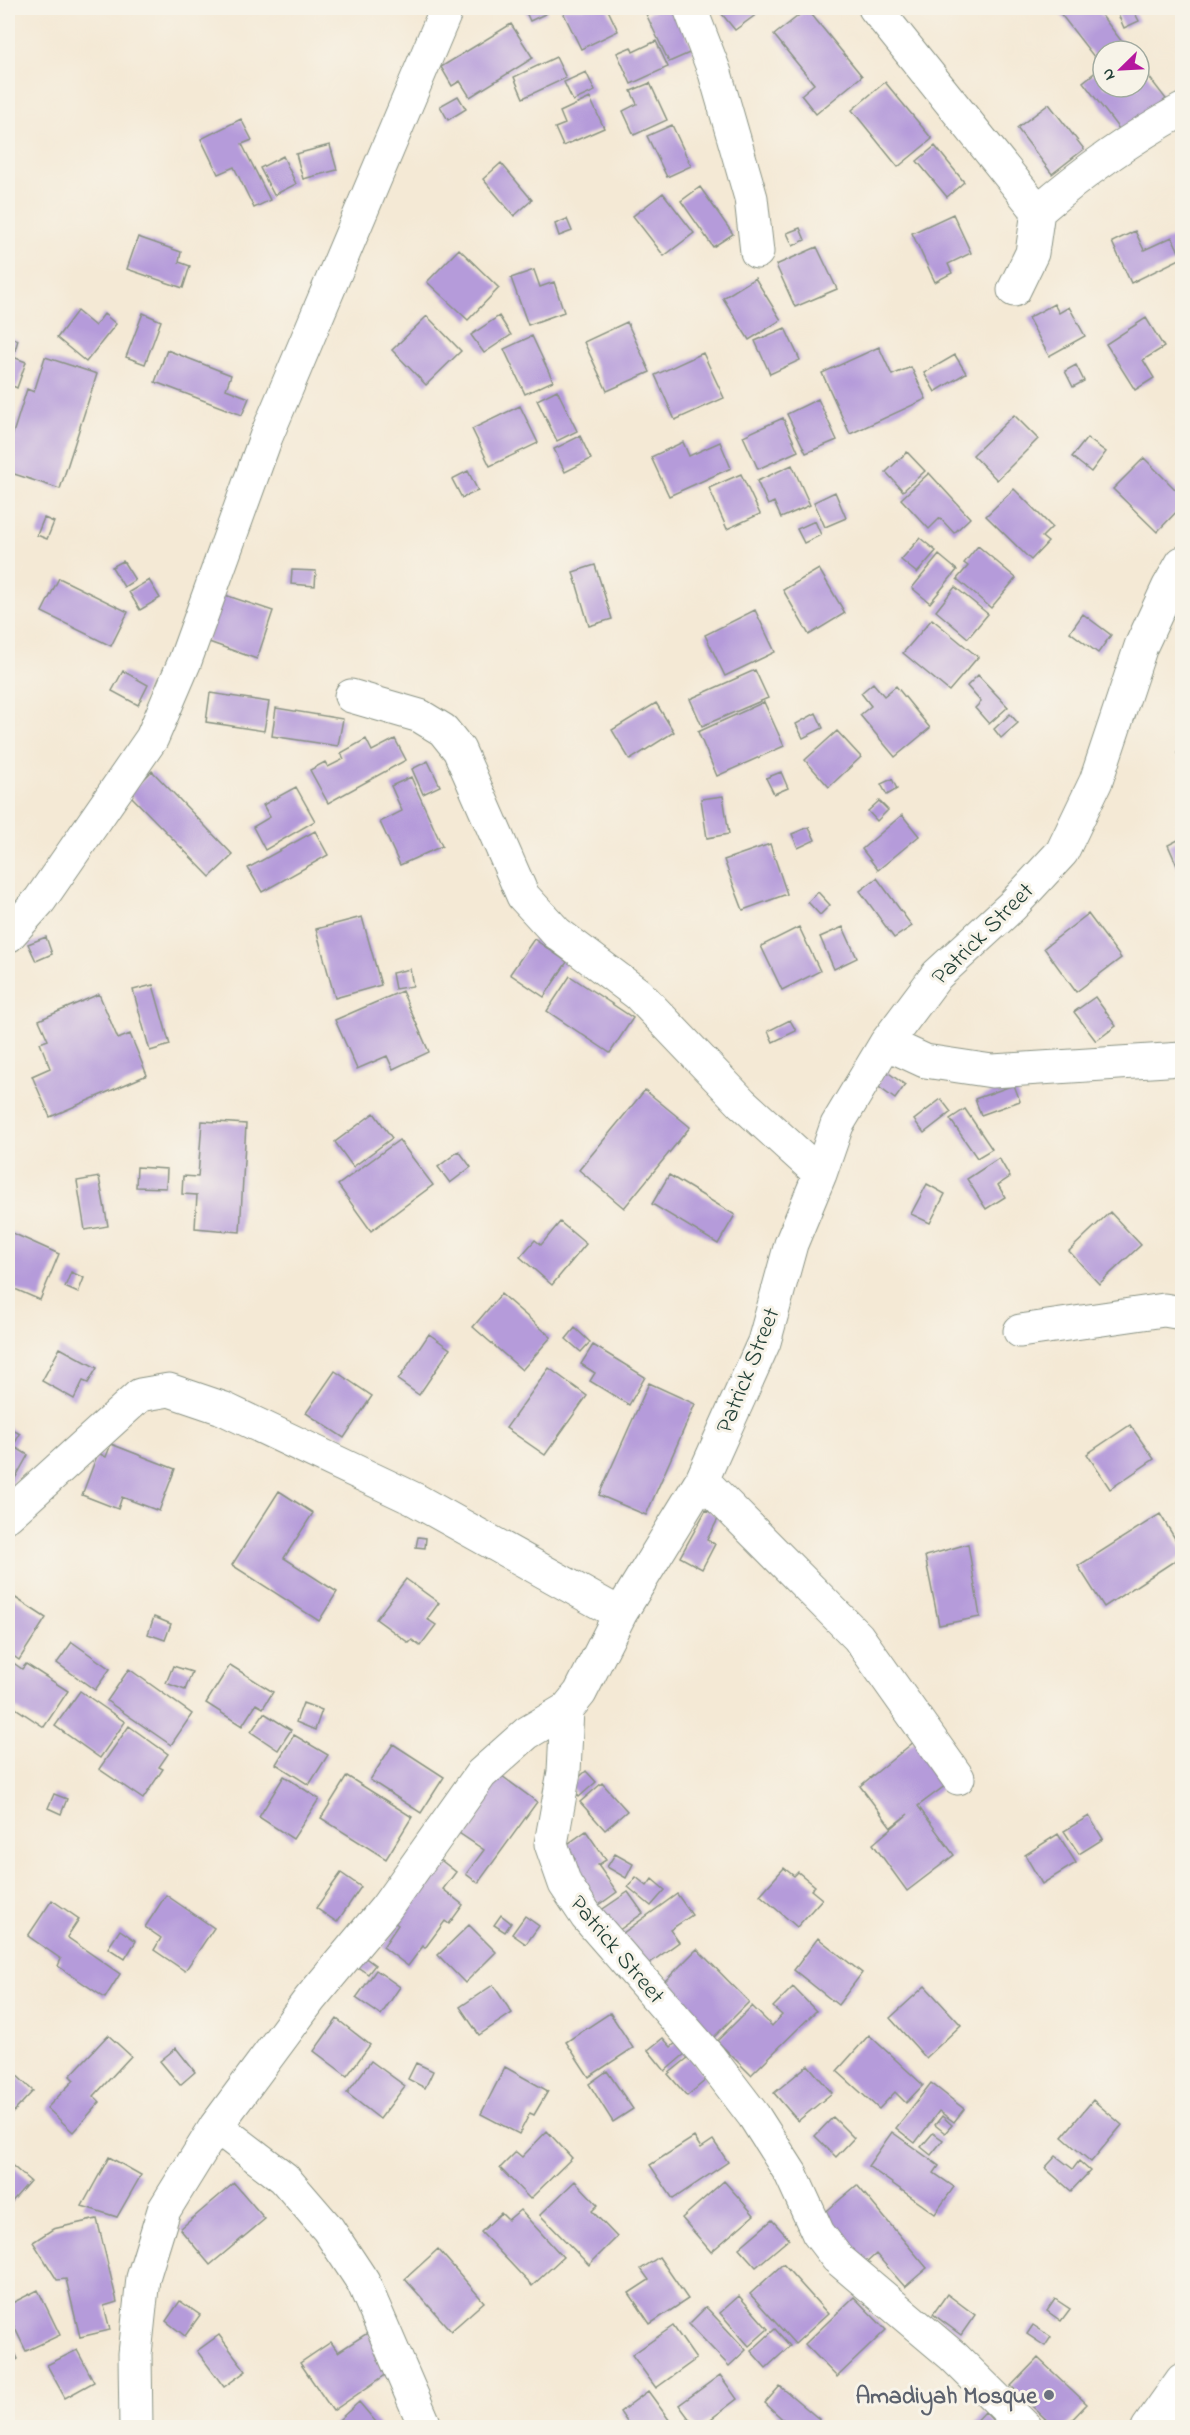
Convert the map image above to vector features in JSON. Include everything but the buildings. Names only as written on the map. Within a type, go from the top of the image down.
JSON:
[{"type":"street","points":[[8,936],[40,900],[152,738],[185,660],[266,436],[447,8]]},
{"type":"street","points":[[690,8],[715,73],[751,198],[757,252]]},
{"type":"street","points":[[875,8],[1038,211]]},
{"type":"street","points":[[1014,290],[1032,253],[1038,211],[1076,179],[1154,125],[1182,110]]},
{"type":"street","name":"Patrick Street","points":[[1026,2427],[953,2356],[837,2258],[818,2233],[791,2174],[754,2116],[716,2066],[587,1917],[564,1884],[552,1844],[564,1772],[567,1709],[580,1694],[620,1614],[702,1480],[764,1342],[791,1244],[820,1174],[837,1125],[886,1043],[937,975],[1012,906],[1062,852],[1096,781],[1142,646],[1182,563]]},
{"type":"street","points":[[351,696],[420,716],[443,730],[459,750],[523,896],[557,933],[638,994],[742,1103],[820,1174]]},
{"type":"street","points":[[886,1043],[925,1062],[992,1071],[1182,1059]]},
{"type":"street","points":[[1020,1331],[1164,1311],[1182,1313]]},
{"type":"street","points":[[8,1515],[140,1395],[170,1390],[222,1408],[414,1499],[620,1614]]},
{"type":"street","points":[[702,1480],[858,1637],[958,1778]]},
{"type":"street","points":[[136,2427],[135,2354],[143,2278],[164,2211],[216,2126],[310,1999],[386,1908],[482,1774],[527,1733],[567,1709]]},
{"type":"street","points":[[216,2126],[284,2178],[328,2229],[363,2282],[426,2427]]},
{"type":"street","points":[[1148,2427],[1182,2380]]},
{"type":"place","name":"Amadiyah Mosque","points":[[1049,2395]]}]
